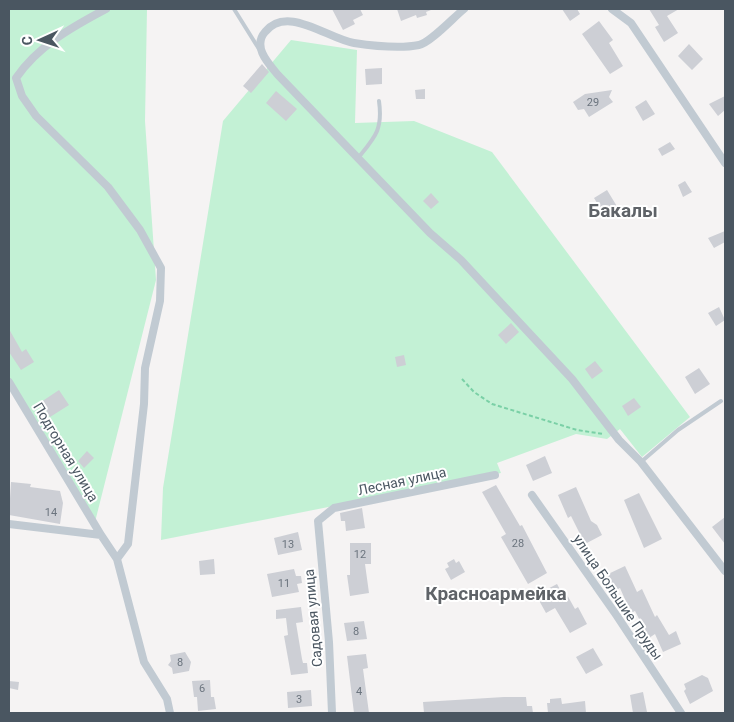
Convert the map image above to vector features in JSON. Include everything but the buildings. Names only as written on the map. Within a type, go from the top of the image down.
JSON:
[{"type":"street","points":[[106,9],[42,48],[26,63],[16,78],[22,96],[36,116],[108,187],[140,230],[161,268],[160,301],[145,368],[144,404],[128,544],[117,559],[144,662],[167,698],[170,713]]},
{"type":"street","points":[[464,9],[422,45],[406,47],[353,43],[306,24],[280,22],[270,27],[263,34],[260,43],[263,55],[278,75],[430,233],[461,260],[572,379],[619,440],[641,462],[725,571]]},
{"type":"street","points":[[612,9],[631,23],[725,163]]},
{"type":"street","name":"Подгорная улица","points":[[9,382],[117,559]]},
{"type":"street","name":"Лесная улица","points":[[318,521],[334,508],[495,475]]},
{"type":"street","name":"улица Большие Пруды","points":[[532,495],[617,616],[681,713]]},
{"type":"street","name":"Садовая улица","points":[[318,521],[329,642],[332,713]]},
{"type":"street","points":[[9,524],[101,535]]},
{"type":"lane","points":[[234,9],[263,55]]},
{"type":"lane","points":[[358,158],[378,129],[382,118],[380,101]]},
{"type":"lane","points":[[641,462],[685,425],[721,401]]},
{"type":"path","points":[[462,379],[474,392],[492,404],[577,430],[606,434],[619,440]]},
{"type":"green space","points":[[9,9],[147,9],[145,121],[156,280],[95,522],[9,382]]},
{"type":"green space","points":[[291,40],[357,50],[355,123],[414,121],[492,152],[690,417],[642,457],[620,429],[607,439],[576,434],[497,463],[501,473],[161,540],[163,488],[223,121]]},
{"type":"district","name":"Бакалы","points":[[623,210]]},
{"type":"district","name":"Красноармейка","points":[[496,593]]}]
